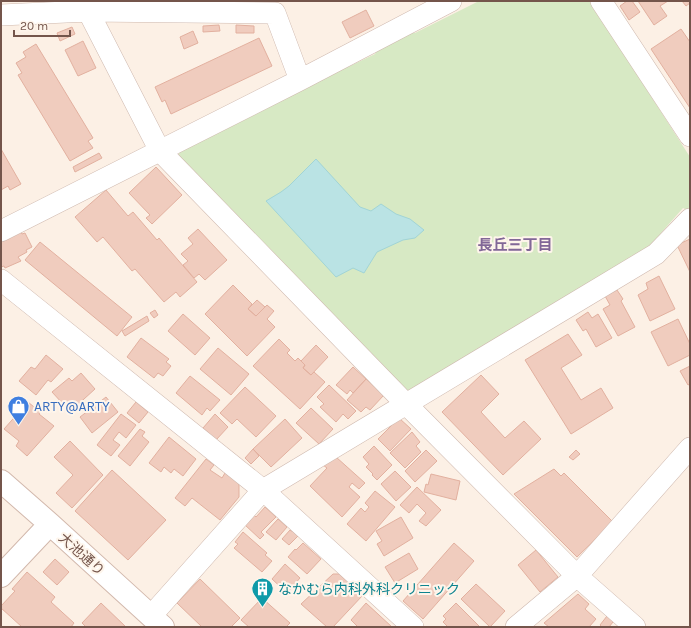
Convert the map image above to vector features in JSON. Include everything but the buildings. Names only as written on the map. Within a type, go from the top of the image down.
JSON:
[{"type":"street","points":[[1,231],[300,80],[451,1]]},
{"type":"street","points":[[601,1],[690,136]]},
{"type":"street","points":[[1,15],[87,4],[276,13],[300,80]]},
{"type":"street","points":[[87,4],[160,151],[406,404],[577,576],[635,627]]},
{"type":"street","points":[[157,622],[263,490],[656,254],[690,219]]},
{"type":"street","points":[[1,280],[263,490],[413,627]]},
{"type":"street","points":[[516,627],[577,576],[690,448]]},
{"type":"street","name":"大池通り","points":[[1,481],[157,622]]},
{"type":"street","points":[[1,576],[50,524]]},
{"type":"green space","points":[[479,1],[595,1],[631,65],[690,157],[690,208],[687,210],[683,208],[661,233],[658,243],[407,398],[179,160],[179,152],[335,68],[348,67],[375,54],[380,45],[401,33],[415,33]]},
{"type":"water","points":[[316,159],[360,207],[371,211],[381,204],[396,214],[410,219],[424,230],[415,238],[403,240],[377,252],[364,273],[353,268],[336,277],[266,201],[289,186]]},
{"type":"place","name":"ARTY@ARTY","points":[[19,426]]},
{"type":"place","name":"なかむら内科外科クリニック","points":[[263,608]]},
{"type":"district","name":"長丘三丁目","points":[[515,245]]}]
